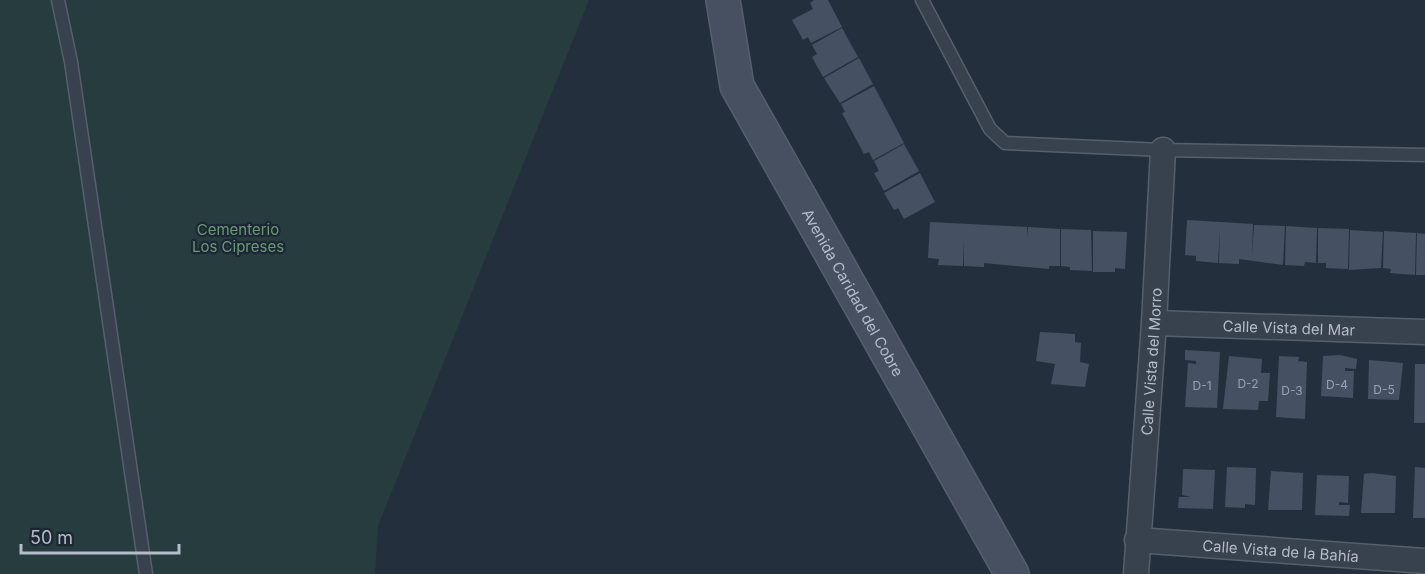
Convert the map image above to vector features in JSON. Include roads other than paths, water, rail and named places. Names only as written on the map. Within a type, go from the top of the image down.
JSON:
[{"type":"street","name":"Avenida Caridad del Cobre","points":[[723,0],[738,86],[1012,574]]},
{"type":"street","name":"Calle Vista del Morro","points":[[1136,574],[1154,323],[1163,150]]},
{"type":"street","name":"Calle Vista del Mar","points":[[1154,323],[1425,332]]},
{"type":"street","name":"Calle Vista de la Bahía","points":[[1137,540],[1425,561]]},
{"type":"lane","points":[[58,0],[71,62],[146,574]]},
{"type":"lane","points":[[922,0],[985,121],[1005,143],[1163,150],[1425,155]]},
{"type":"park label","name":"Cementerio Los Cipreses","points":[[238,238]]}]
